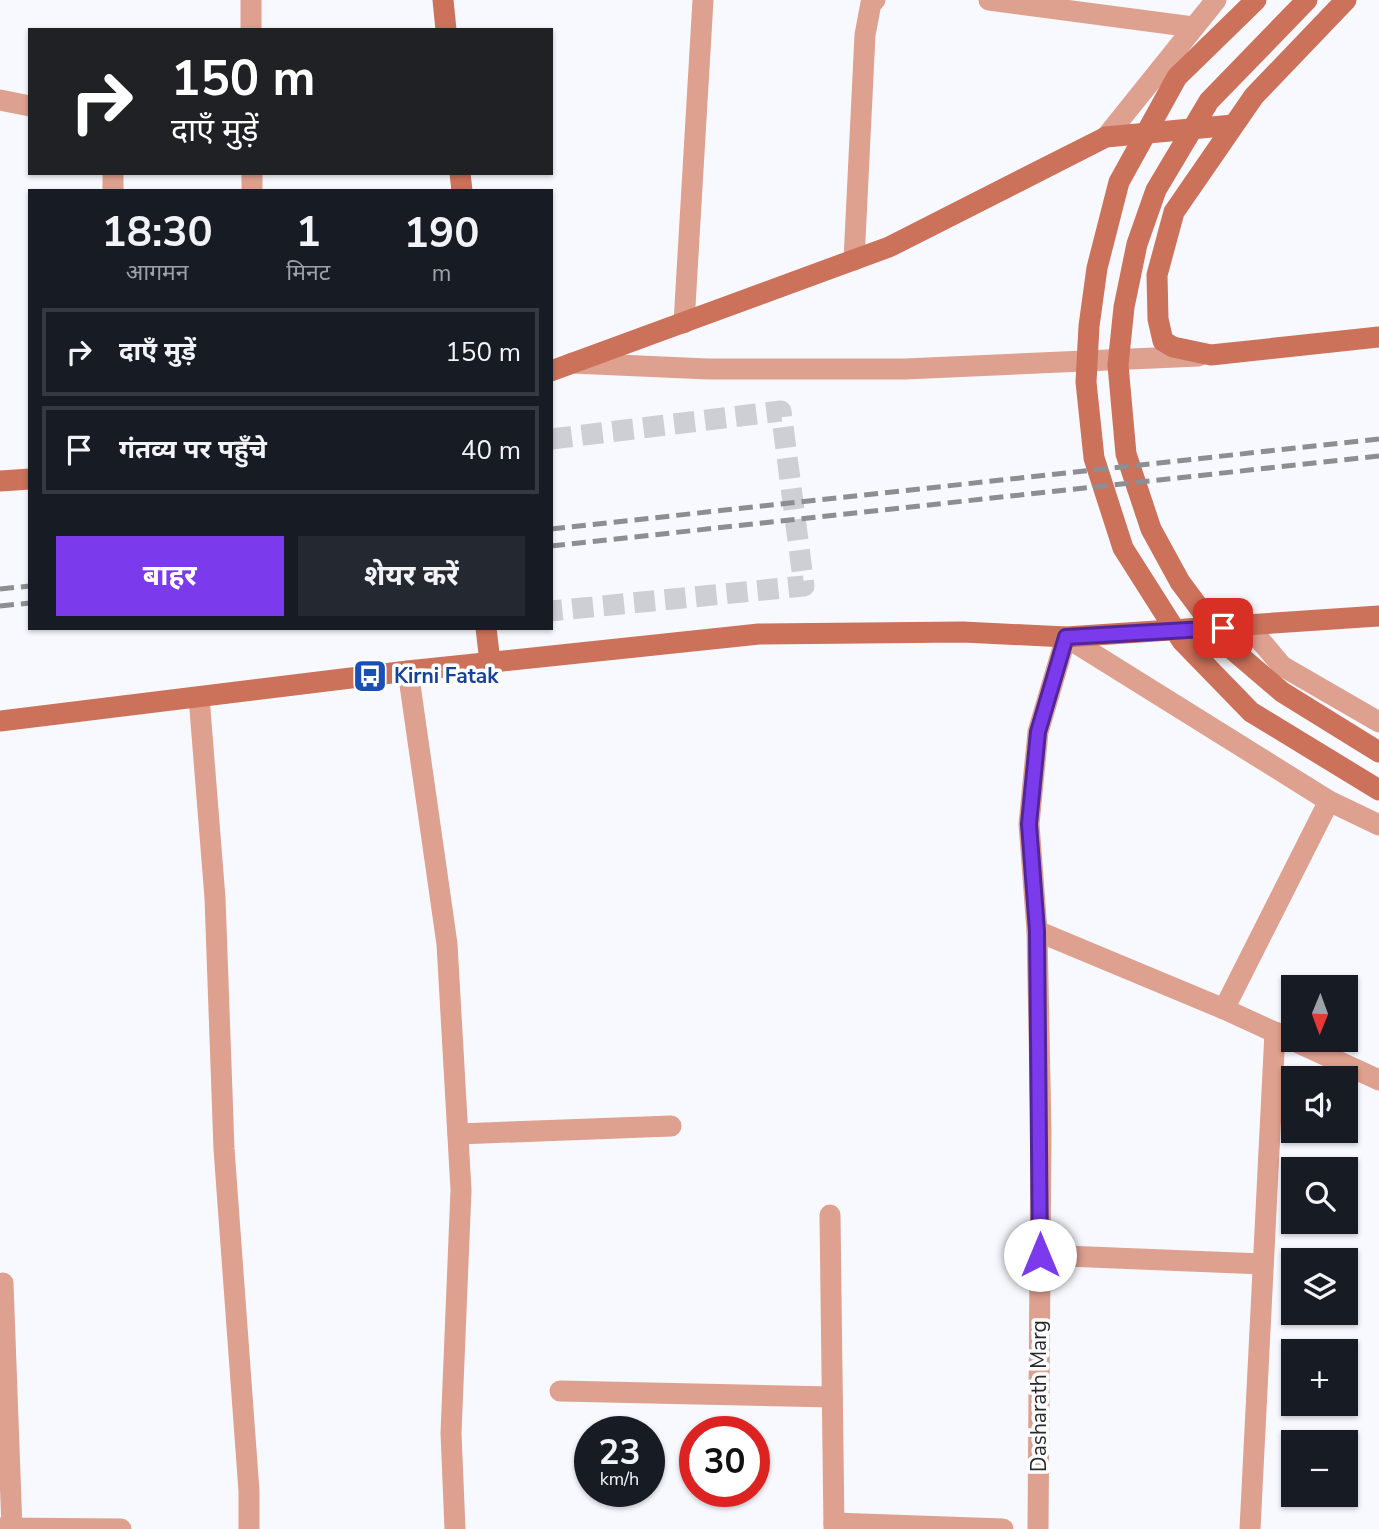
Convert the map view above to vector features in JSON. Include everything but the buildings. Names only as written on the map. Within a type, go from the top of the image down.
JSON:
[{"type":"street","points":[[251,0],[251,28]]},
{"type":"street","points":[[443,0],[446,28]]},
{"type":"street","points":[[684,323],[703,0]]},
{"type":"street","points":[[854,260],[865,35],[871,3],[875,0]]},
{"type":"street","points":[[989,0],[1193,27]]},
{"type":"street","points":[[1106,137],[1216,0]]},
{"type":"street","points":[[1256,0],[1177,77],[1119,182],[1097,268],[1088,326],[1086,382],[1094,458],[1123,548],[1182,641],[1251,712],[1379,790]]},
{"type":"street","points":[[1307,0],[1209,101],[1156,190],[1137,244],[1124,307],[1118,365],[1126,454],[1151,529],[1180,582],[1227,645],[1282,692],[1379,752]]},
{"type":"street","points":[[1211,355],[1173,347],[1163,341],[1158,319],[1157,275],[1174,212],[1254,96],[1346,0]]},
{"type":"street","points":[[0,100],[28,106]]},
{"type":"street","points":[[553,370],[889,247],[1106,137],[1233,125]]},
{"type":"street","points":[[572,363],[708,369],[905,369],[1211,355],[1379,337]]},
{"type":"street","points":[[0,481],[28,479]]},
{"type":"street","points":[[0,721],[408,671],[759,635],[963,632],[1066,637],[1250,627],[1379,616]]},
{"type":"street","points":[[1250,627],[1282,666],[1379,722]]},
{"type":"street","points":[[486,630],[490,662]]},
{"type":"street","points":[[1066,637],[1329,801],[1379,825]]},
{"type":"street","name":"Dasharath Marg","points":[[1038,1529],[1040,1255],[1037,931],[1029,824],[1038,732],[1066,637]]},
{"type":"street","points":[[408,671],[447,944],[458,1135],[461,1190],[451,1433],[455,1529]]},
{"type":"street","points":[[199,697],[215,898],[224,1149],[249,1529]]},
{"type":"street","points":[[1224,1009],[1329,801]]},
{"type":"street","points":[[1037,931],[1224,1009],[1379,1080]]},
{"type":"street","points":[[1250,1529],[1275,1032]]},
{"type":"street","points":[[458,1135],[671,1126]]},
{"type":"street","points":[[830,1216],[834,1526],[1003,1529]]},
{"type":"street","points":[[1040,1255],[1263,1264]]},
{"type":"street","points":[[3,1283],[8,1528],[121,1529]]},
{"type":"street","points":[[559,1391],[832,1397]]},
{"type":"tunnel","points":[[553,439],[781,411],[804,586],[553,611]]},
{"type":"railway","points":[[553,529],[1379,439]]},
{"type":"railway","points":[[553,546],[1379,456]]},
{"type":"railway","points":[[0,589],[28,586]]},
{"type":"railway","points":[[0,606],[28,603]]},
{"type":"place","name":"Kirni Fatak","points":[[370,676]]},
{"type":"route","points":[[1040,1255],[1041,1132],[1037,931],[1029,824],[1038,732],[1066,637],[1223,628]]}]
